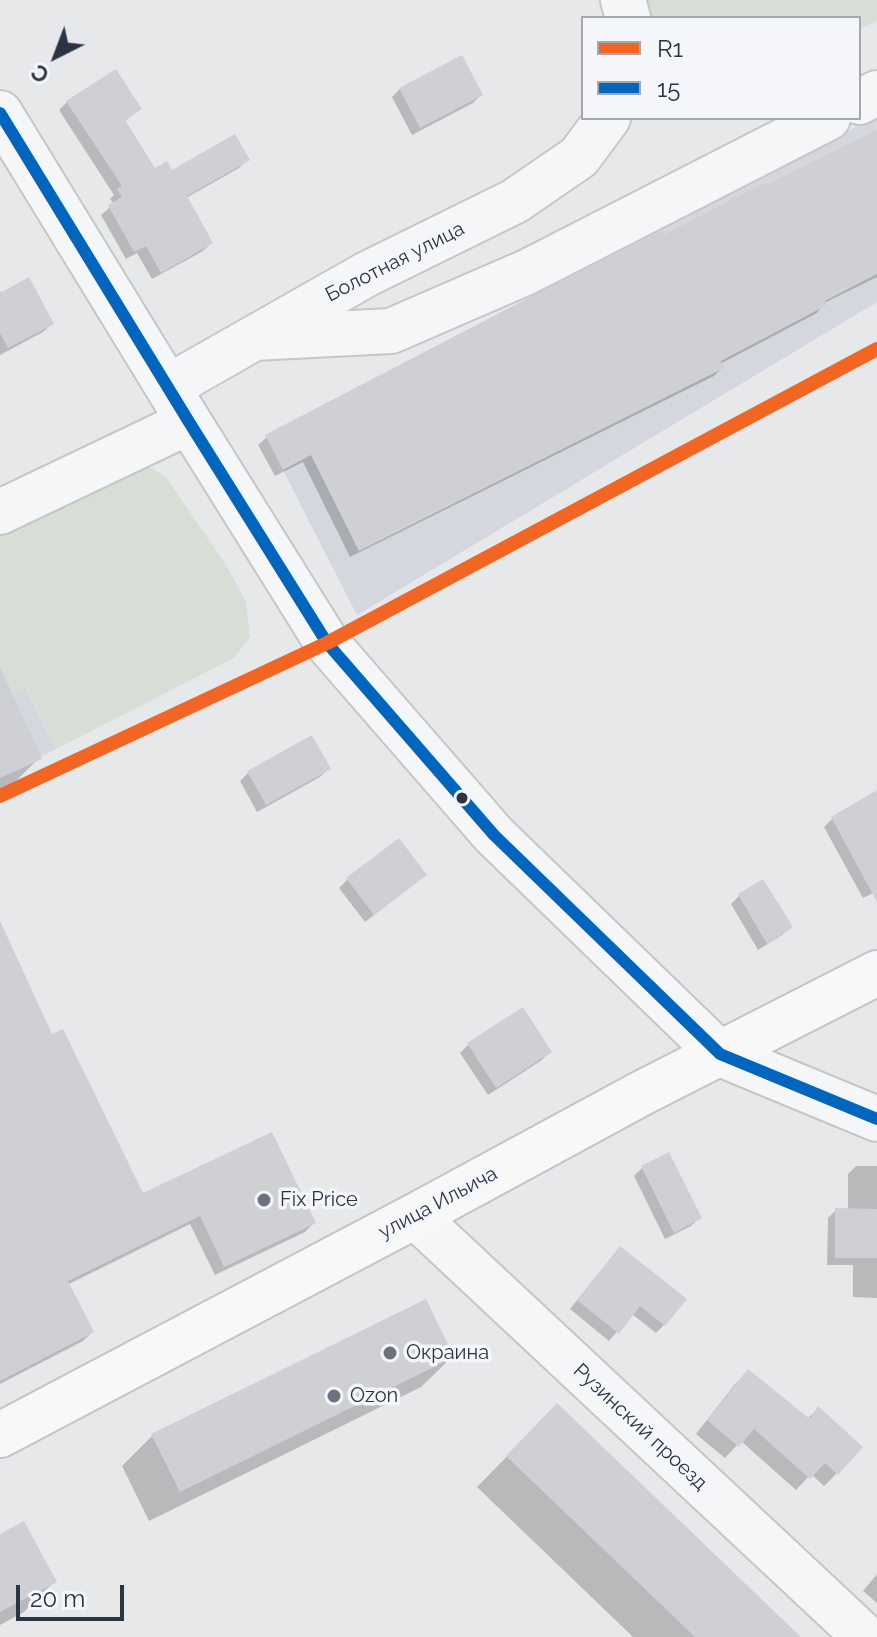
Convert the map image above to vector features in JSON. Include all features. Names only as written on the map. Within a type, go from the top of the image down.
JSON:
[{"type":"main road","name":"улица Ильича","points":[[0,1435],[877,973]]},
{"type":"street","points":[[0,113],[327,643],[494,835],[720,1054],[877,1119]]},
{"type":"street","name":"Болотная улица","points":[[0,512],[178,405],[254,338],[367,274],[515,201],[579,157],[607,120]]},
{"type":"street","points":[[254,338],[391,331],[527,272],[824,120]]},
{"type":"street","name":"Рузинский проезд","points":[[415,1216],[865,1637]]},
{"type":"shaded area","points":[[623,0],[877,0],[877,21],[861,28],[861,16],[627,16]]},
{"type":"shaded area","points":[[877,116],[877,302],[357,615],[265,435]]},
{"type":"shaded area","points":[[139,461],[166,477],[226,565],[246,602],[250,637],[234,658],[56,749],[27,687],[0,693],[0,530]]},
{"type":"shaded area","points":[[26,687],[56,749],[0,776],[0,693]]},
{"type":"building","points":[[462,55],[483,95],[420,128],[399,88]]},
{"type":"building","points":[[116,69],[142,109],[125,120],[155,168],[167,161],[172,170],[235,134],[250,160],[187,196],[213,243],[161,273],[146,246],[134,252],[108,205],[122,197],[117,189],[122,186],[66,101]]},
{"type":"building","points":[[877,130],[877,274],[825,301],[827,305],[721,361],[724,368],[359,551],[311,455],[283,470],[265,435],[662,231],[664,235],[763,183],[764,186]]},
{"type":"building","points":[[29,277],[54,324],[8,348],[0,333],[0,293]]},
{"type":"building","points":[[0,667],[42,759],[0,778]]},
{"type":"building","points":[[312,735],[331,769],[266,805],[247,771]]},
{"type":"building","points":[[877,790],[877,902],[831,817]]},
{"type":"building","points":[[399,838],[427,875],[374,915],[346,878]]},
{"type":"building","points":[[763,879],[793,927],[767,944],[738,894]]},
{"type":"building","points":[[0,921],[52,1034],[63,1029],[143,1193],[272,1132],[316,1223],[224,1267],[200,1216],[68,1281],[94,1332],[0,1381]]},
{"type":"building","points":[[523,1007],[552,1052],[496,1088],[467,1043]]},
{"type":"building","points":[[669,1152],[702,1218],[674,1233],[641,1166]]},
{"type":"building","points":[[835,1208],[877,1209],[877,1258],[835,1258]]},
{"type":"building","points":[[620,1246],[687,1299],[665,1326],[640,1306],[619,1334],[577,1300]]},
{"type":"building","points":[[426,1299],[454,1357],[180,1492],[151,1434]]},
{"type":"building","points":[[748,1369],[810,1419],[818,1406],[863,1447],[838,1475],[825,1463],[810,1479],[754,1429],[739,1447],[707,1420]]},
{"type":"building","points":[[557,1403],[801,1637],[695,1637],[506,1456]]},
{"type":"building","points":[[24,1521],[57,1582],[0,1612],[0,1534]]},
{"type":"transit line","name":"15","points":[[0,113],[327,643],[494,835],[720,1054],[877,1119]]},
{"type":"transit line","name":"R1","points":[[0,796],[327,643],[877,349]]},
{"type":"place","name":"Fix Price","points":[[264,1200]]},
{"type":"place","name":"Окраина","points":[[390,1353]]},
{"type":"place","name":"Ozon","points":[[334,1396]]}]
